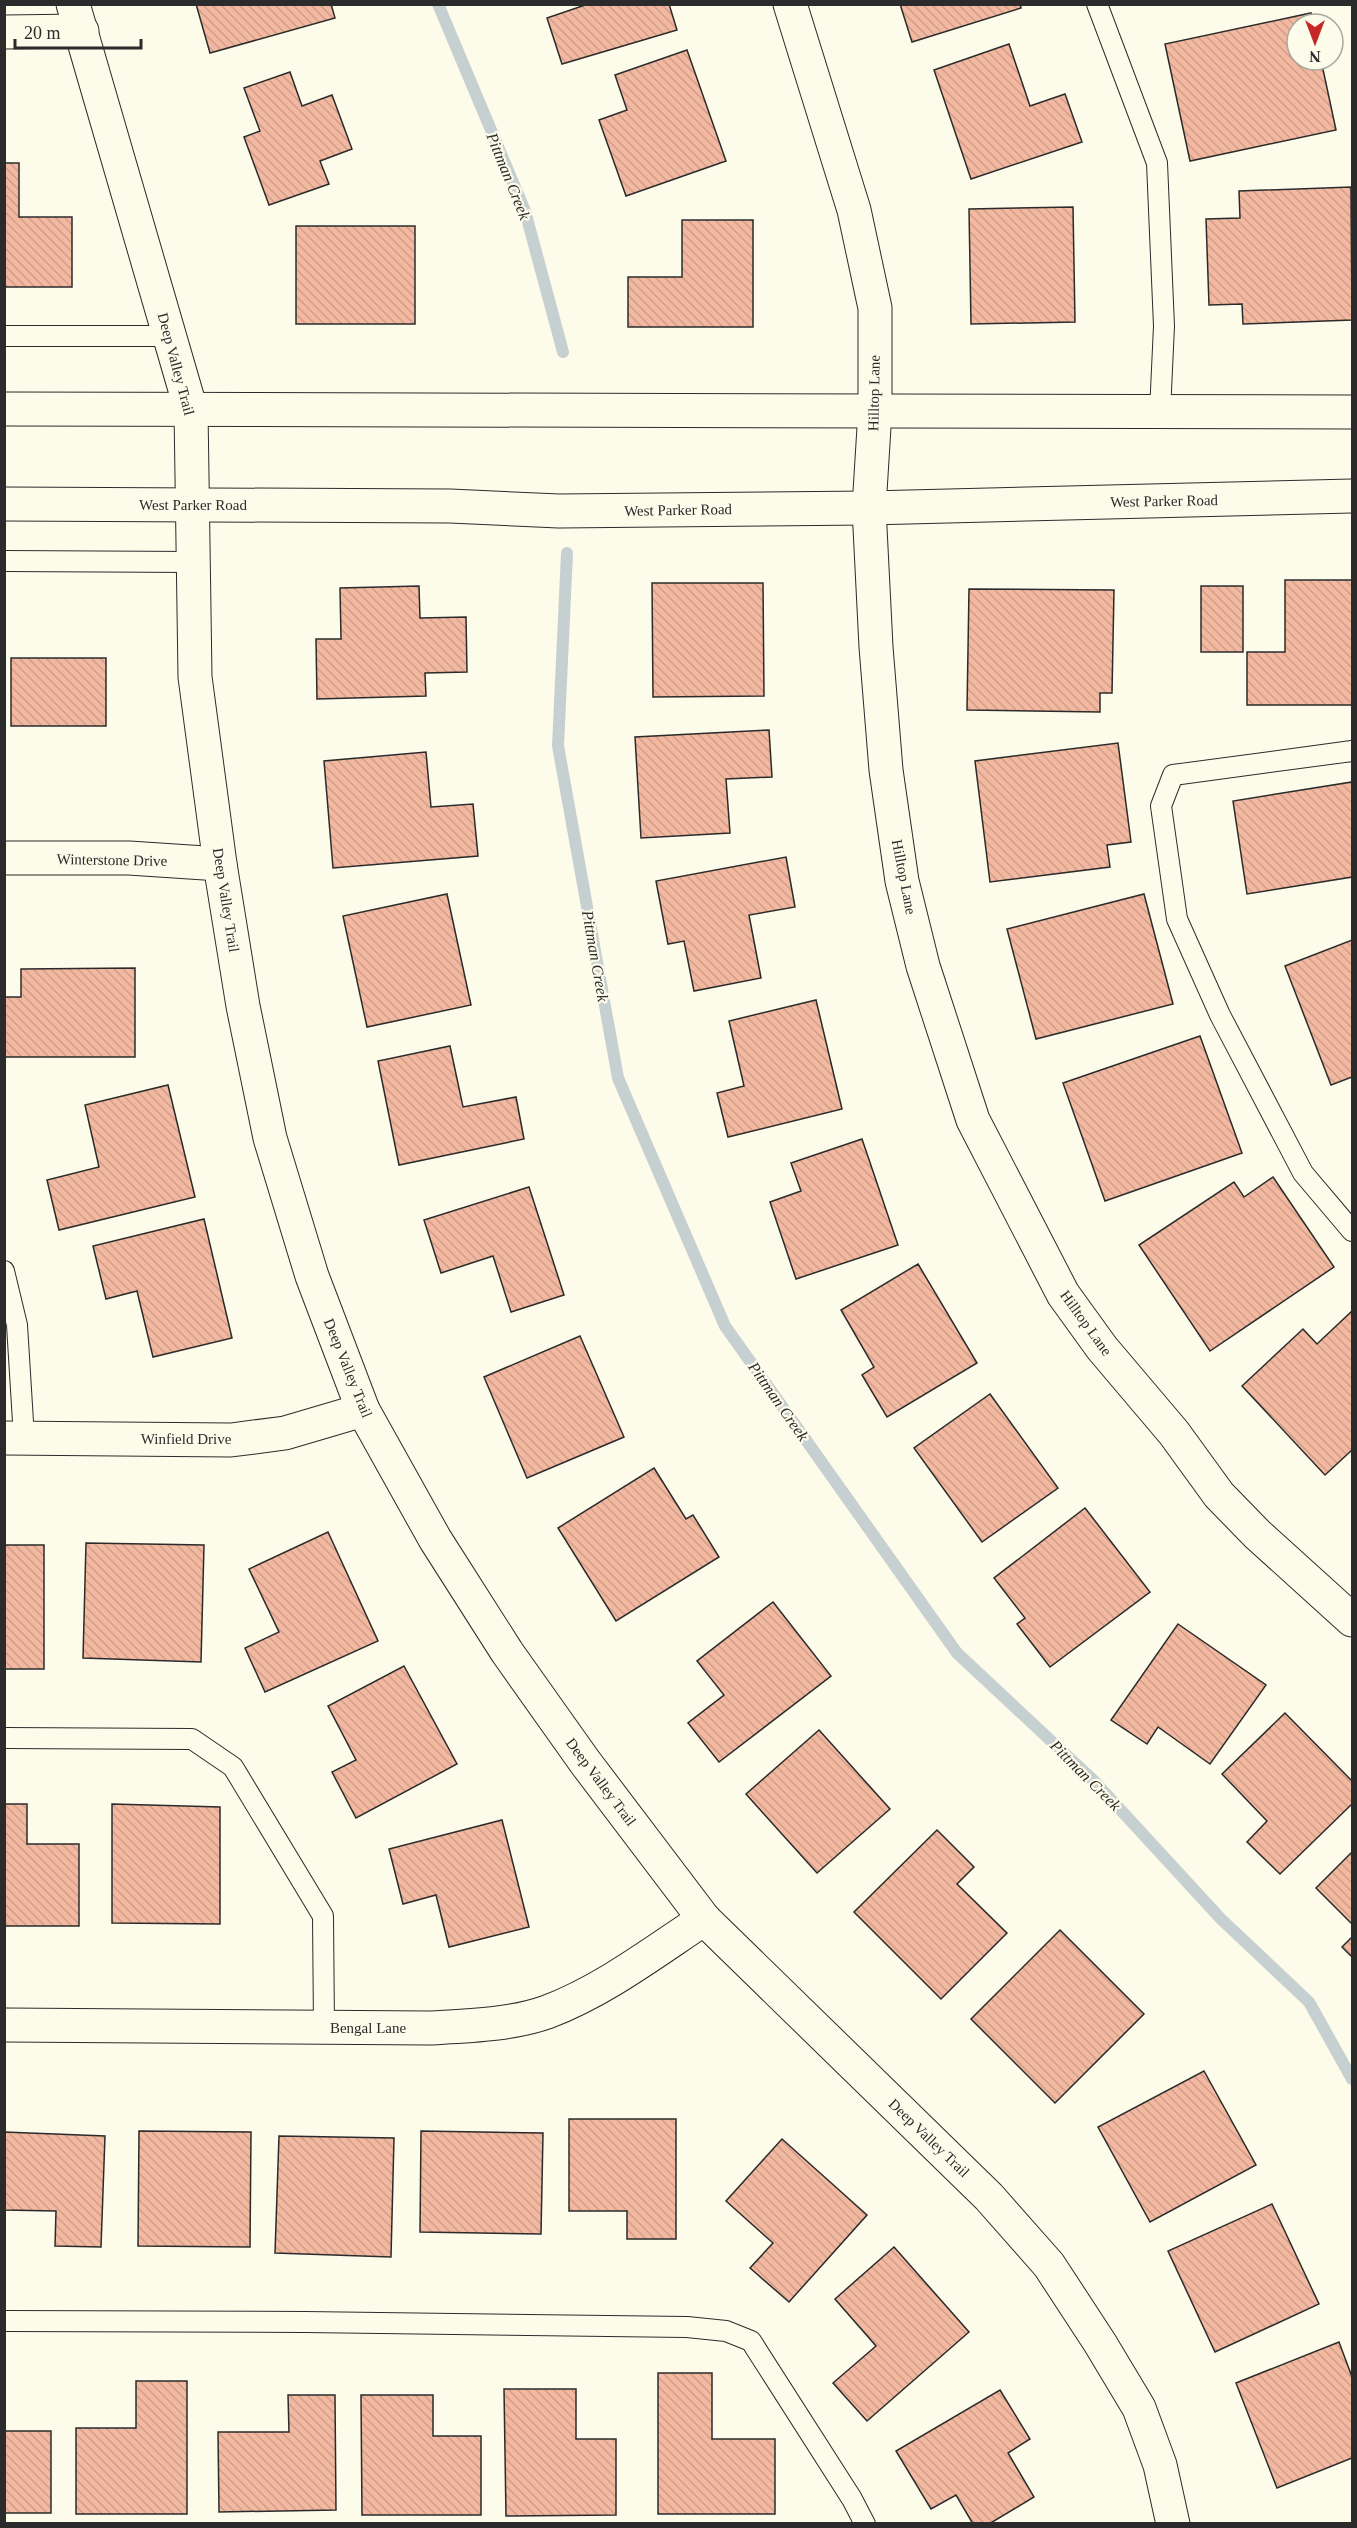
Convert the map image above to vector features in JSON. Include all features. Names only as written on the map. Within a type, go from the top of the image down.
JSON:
[{"type":"street","name":"Hilltop Lane","points":[[790,4],[854,210],[875,308],[875,411],[869,508],[876,647],[886,770],[903,881],[922,966],[973,1120],[1063,1294],[1102,1348],[1174,1433],[1219,1495],[1257,1533],[1353,1620]]},
{"type":"street","points":[[4,32],[78,18]]},
{"type":"street","name":"Deep Valley Trail","points":[[78,18],[191,410],[195,677],[220,864],[243,1006],[270,1138],[312,1276],[363,1410],[435,1539],[507,1652],[585,1762],[704,1919],[989,2197],[1049,2265],[1139,2408],[1160,2465],[1173,2523]]},
{"type":"street","points":[[4,409],[1353,412]]},
{"type":"street","name":"West Parker Road","points":[[4,504],[450,506],[559,511],[869,508],[1353,496]]},
{"type":"street","name":"Winterstone Drive","points":[[4,858],[129,858],[220,864]]},
{"type":"street","name":"Winfield Drive","points":[[14,1438],[231,1440],[285,1433],[363,1410]]},
{"type":"street","name":"Bengal Lane","points":[[4,2025],[429,2028],[486,2025],[546,2012],[606,1982],[704,1919]]},
{"type":"lane","points":[[1097,4],[1157,163],[1164,326],[1160,412]]},
{"type":"lane","points":[[4,336],[170,336]]},
{"type":"lane","points":[[4,561],[194,562]]},
{"type":"lane","points":[[1353,751],[1173,775],[1161,806],[1177,920],[1215,1004],[1304,1173],[1353,1231]]},
{"type":"lane","points":[[4,1271],[17,1325],[14,1438]]},
{"type":"lane","points":[[4,1738],[192,1739],[233,1767],[323,1917],[324,2028]]},
{"type":"lane","points":[[4,2321],[329,2322],[687,2327],[726,2331],[751,2341],[865,2523]]},
{"type":"building","points":[[196,4],[331,4],[335,18],[210,53]]},
{"type":"building","points":[[588,4],[669,4],[677,30],[562,64],[547,18]]},
{"type":"building","points":[[900,4],[1020,4],[1021,8],[912,42]]},
{"type":"building","points":[[1285,19],[1285,72],[1324,72],[1336,130],[1190,161],[1165,44]]},
{"type":"building","points":[[1009,44],[1030,106],[1065,94],[1082,142],[971,179],[934,70]]},
{"type":"building","points":[[687,50],[726,161],[626,196],[599,120],[627,110],[615,75]]},
{"type":"building","points":[[290,72],[302,106],[332,95],[352,149],[320,161],[329,184],[269,205],[244,137],[260,131],[244,88]]},
{"type":"building","points":[[4,163],[19,163],[19,217],[72,217],[72,287],[4,287]]},
{"type":"building","points":[[1351,187],[1352,320],[1243,324],[1242,304],[1209,305],[1206,219],[1240,218],[1239,191]]},
{"type":"building","points":[[1073,207],[1075,322],[971,324],[969,209]]},
{"type":"building","points":[[682,220],[753,220],[753,327],[628,327],[628,277],[682,277]]},
{"type":"building","points":[[296,226],[415,226],[415,324],[296,324]]},
{"type":"building","points":[[1285,580],[1352,580],[1352,705],[1247,705],[1247,652],[1285,652]]},
{"type":"building","points":[[652,583],[763,583],[764,696],[653,697]]},
{"type":"building","points":[[419,586],[420,618],[466,617],[467,672],[425,673],[426,696],[317,699],[316,639],[341,639],[340,588]]},
{"type":"building","points":[[1201,586],[1243,586],[1243,652],[1201,652]]},
{"type":"building","points":[[969,589],[1114,590],[1112,693],[1100,693],[1100,712],[967,710]]},
{"type":"building","points":[[11,658],[106,658],[106,726],[11,726]]},
{"type":"building","points":[[769,730],[772,777],[726,779],[730,833],[641,838],[635,737]]},
{"type":"building","points":[[1118,743],[1131,842],[1107,845],[1110,867],[990,882],[975,761]]},
{"type":"building","points":[[426,752],[431,807],[473,804],[478,856],[333,868],[324,761]]},
{"type":"building","points":[[1352,782],[1352,877],[1247,894],[1233,801]]},
{"type":"building","points":[[786,857],[795,907],[749,915],[761,978],[694,991],[684,941],[668,944],[656,881]]},
{"type":"building","points":[[447,894],[471,1005],[367,1027],[343,916]]},
{"type":"building","points":[[1144,894],[1173,1004],[1036,1039],[1007,929]]},
{"type":"building","points":[[1352,940],[1352,1077],[1331,1085],[1285,966]]},
{"type":"building","points":[[135,968],[135,1057],[4,1057],[4,997],[21,997],[21,969]]},
{"type":"building","points":[[816,1000],[842,1109],[728,1137],[717,1093],[744,1086],[729,1021]]},
{"type":"building","points":[[1200,1036],[1242,1153],[1105,1201],[1063,1083]]},
{"type":"building","points":[[450,1046],[463,1107],[516,1097],[524,1139],[399,1165],[378,1061]]},
{"type":"building","points":[[168,1085],[195,1197],[59,1230],[47,1180],[99,1167],[85,1105]]},
{"type":"building","points":[[862,1139],[898,1245],[796,1279],[770,1202],[801,1191],[791,1163]]},
{"type":"building","points":[[1273,1177],[1334,1267],[1210,1351],[1139,1245],[1234,1182],[1244,1197]]},
{"type":"building","points":[[529,1187],[564,1295],[511,1312],[493,1256],[441,1273],[424,1220]]},
{"type":"building","points":[[204,1219],[232,1338],[153,1357],[137,1291],[106,1299],[93,1246]]},
{"type":"building","points":[[918,1264],[977,1363],[887,1417],[862,1375],[874,1367],[841,1310]]},
{"type":"building","points":[[1352,1311],[1352,1450],[1325,1475],[1242,1386],[1303,1329],[1317,1344]]},
{"type":"building","points":[[580,1336],[624,1437],[527,1478],[484,1377]]},
{"type":"building","points":[[990,1394],[1058,1488],[982,1542],[914,1448]]},
{"type":"building","points":[[654,1468],[686,1519],[693,1515],[719,1557],[616,1621],[558,1528]]},
{"type":"building","points":[[1085,1508],[1150,1592],[1050,1667],[1017,1624],[1025,1618],[994,1578]]},
{"type":"building","points":[[328,1532],[378,1641],[265,1692],[245,1648],[279,1632],[249,1569]]},
{"type":"building","points":[[86,1543],[204,1545],[201,1662],[83,1658]]},
{"type":"building","points":[[4,1545],[44,1545],[44,1669],[4,1669]]},
{"type":"building","points":[[773,1602],[831,1676],[719,1762],[688,1723],[724,1695],[697,1661]]},
{"type":"building","points":[[1178,1624],[1266,1685],[1210,1764],[1158,1727],[1147,1744],[1111,1720]]},
{"type":"building","points":[[404,1666],[457,1764],[356,1818],[332,1772],[356,1760],[328,1706]]},
{"type":"building","points":[[1285,1713],[1352,1781],[1352,1804],[1280,1874],[1247,1842],[1267,1821],[1222,1774]]},
{"type":"building","points":[[819,1730],[890,1809],[817,1873],[746,1794]]},
{"type":"building","points":[[4,1804],[27,1804],[27,1844],[79,1844],[79,1926],[4,1926]]},
{"type":"building","points":[[112,1804],[220,1807],[220,1924],[112,1923]]},
{"type":"building","points":[[502,1820],[529,1927],[449,1947],[436,1895],[403,1904],[389,1849]]},
{"type":"building","points":[[937,1830],[974,1867],[957,1884],[1007,1933],[941,1999],[854,1912]]},
{"type":"building","points":[[1352,1852],[1352,1924],[1316,1888]]},
{"type":"building","points":[[1060,1930],[1144,2014],[1055,2103],[971,2019]]},
{"type":"building","points":[[1352,1937],[1352,1957],[1342,1947]]},
{"type":"building","points":[[1204,2071],[1256,2165],[1150,2222],[1098,2127]]},
{"type":"building","points":[[569,2119],[676,2119],[676,2239],[627,2239],[627,2211],[569,2211]]},
{"type":"building","points":[[139,2131],[251,2132],[250,2247],[138,2246]]},
{"type":"building","points":[[421,2131],[543,2133],[541,2234],[420,2232]]},
{"type":"building","points":[[4,2132],[105,2136],[101,2247],[55,2246],[56,2211],[4,2210]]},
{"type":"building","points":[[279,2136],[394,2138],[391,2257],[275,2253]]},
{"type":"building","points":[[782,2139],[867,2215],[789,2302],[750,2268],[773,2243],[726,2201]]},
{"type":"building","points":[[1272,2204],[1319,2304],[1215,2352],[1168,2251]]},
{"type":"building","points":[[894,2247],[969,2332],[867,2421],[833,2383],[876,2346],[835,2299]]},
{"type":"building","points":[[1339,2342],[1352,2377],[1352,2458],[1277,2488],[1236,2383]]},
{"type":"building","points":[[658,2373],[712,2373],[712,2439],[775,2439],[775,2514],[658,2514]]},
{"type":"building","points":[[136,2381],[187,2381],[187,2514],[76,2514],[76,2428],[136,2428]]},
{"type":"building","points":[[504,2389],[576,2389],[576,2439],[616,2439],[616,2515],[506,2516]]},
{"type":"building","points":[[1000,2390],[1030,2439],[1008,2453],[1034,2497],[989,2524],[973,2524],[956,2495],[931,2509],[896,2451]]},
{"type":"building","points":[[288,2395],[335,2395],[336,2510],[219,2512],[218,2432],[289,2432]]},
{"type":"building","points":[[361,2395],[433,2395],[433,2436],[481,2436],[481,2515],[362,2515]]},
{"type":"building","points":[[4,2431],[51,2431],[51,2513],[4,2513]]},
{"type":"waterway","name":"Pittman Creek","points":[[438,4],[525,211],[563,352]]},
{"type":"waterway","name":"Pittman Creek","points":[[567,553],[558,746],[618,1078],[725,1326],[957,1653],[1094,1781],[1221,1919],[1309,2002],[1352,2079]]}]
